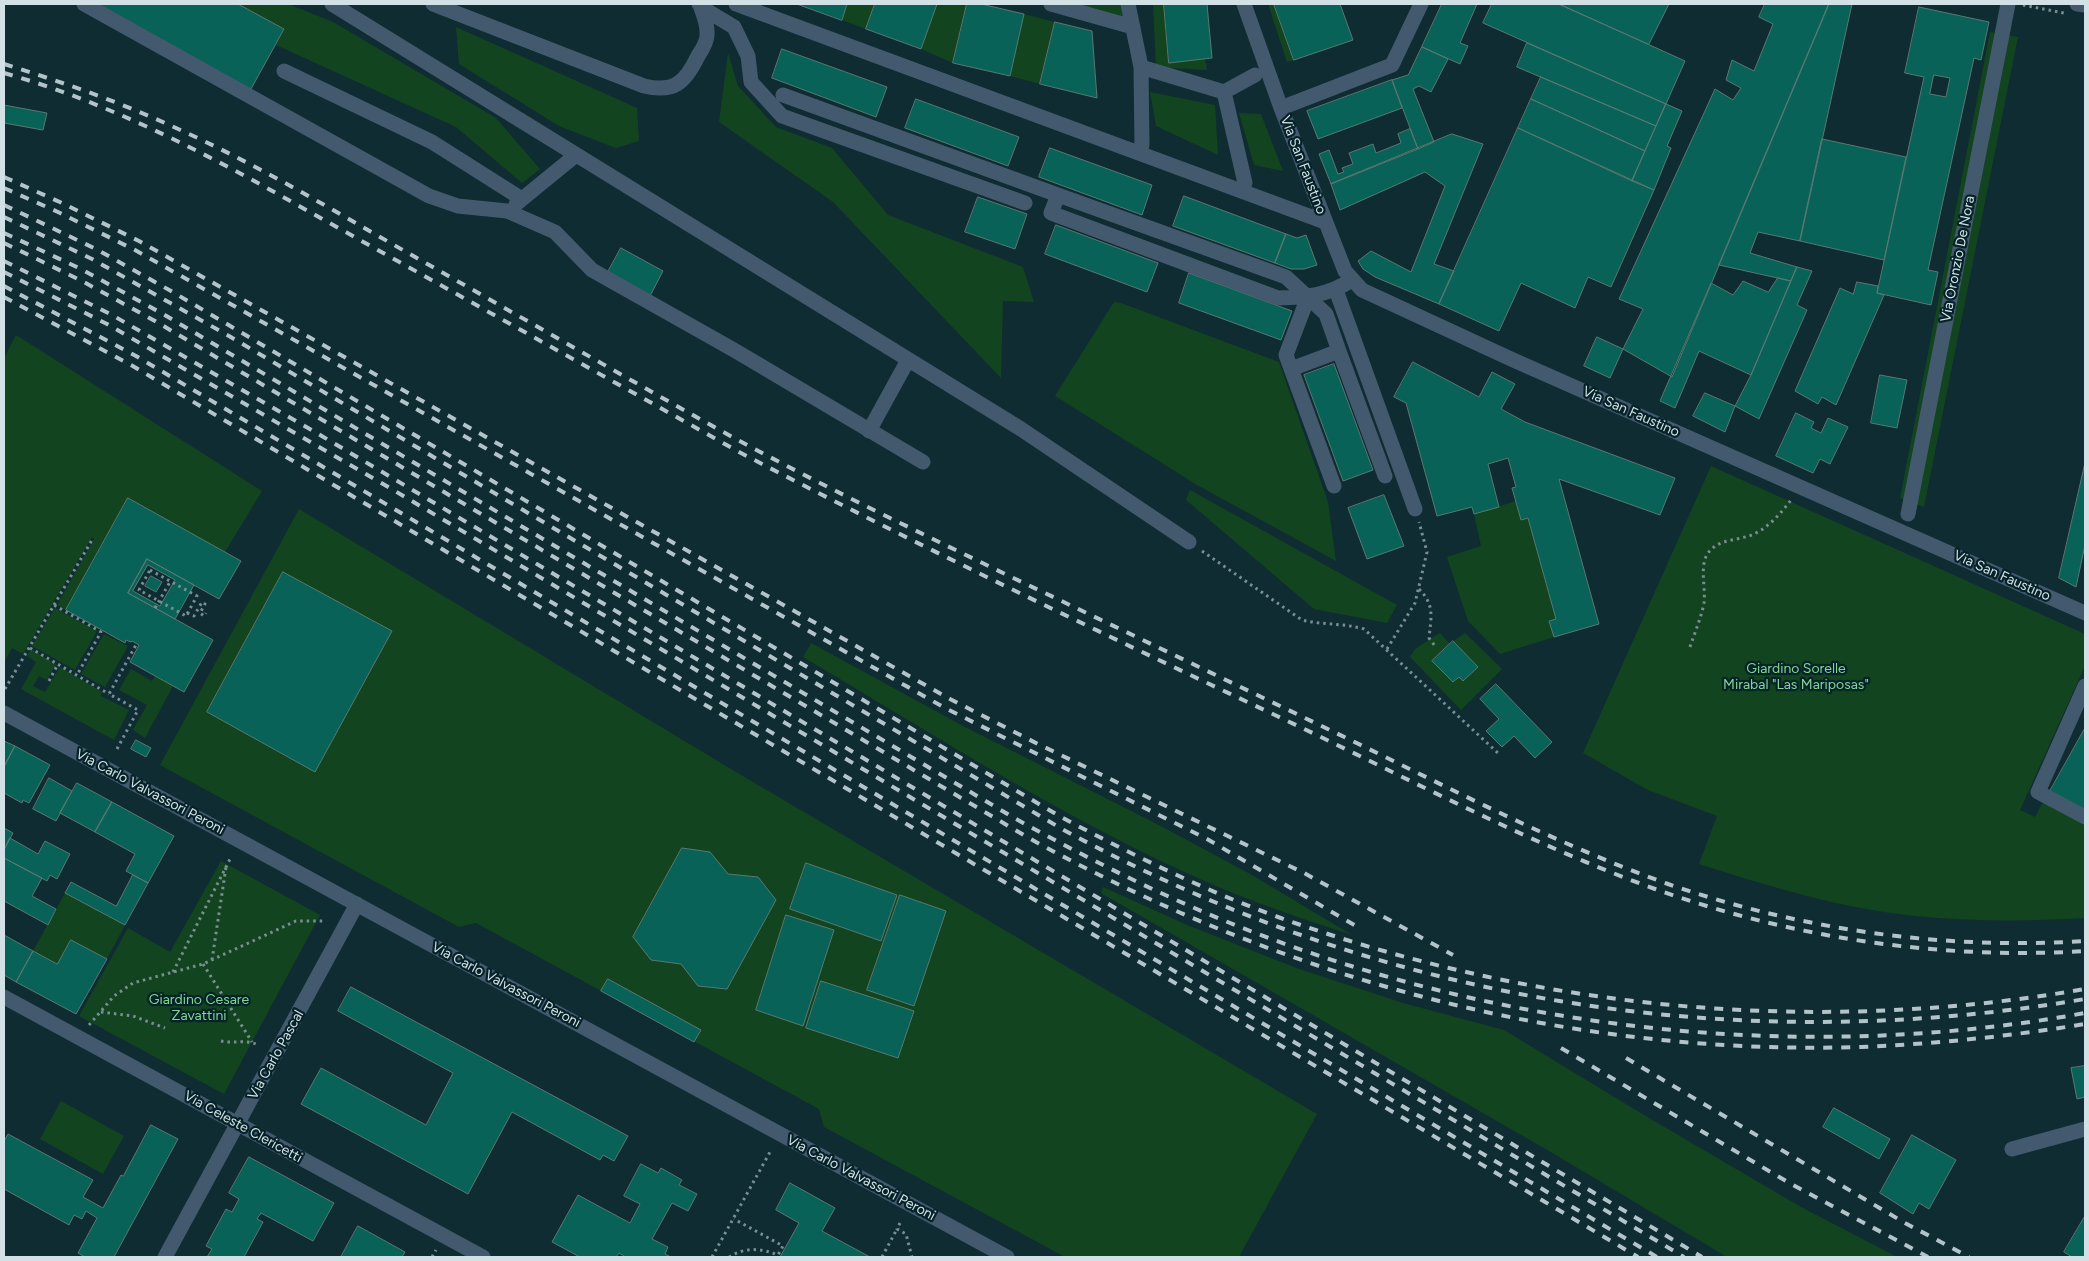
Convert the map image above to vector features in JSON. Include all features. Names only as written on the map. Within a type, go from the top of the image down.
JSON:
[{"type":"street","points":[[84,4],[429,196],[458,206],[507,211],[555,232],[592,270],[734,350],[923,462]]},
{"type":"street","points":[[332,4],[1021,429],[1189,542]]},
{"type":"street","points":[[433,4],[644,86],[660,90],[673,86],[685,78],[703,47],[707,37],[706,23],[699,4]]},
{"type":"street","points":[[699,4],[734,27],[748,56],[751,82],[782,116],[1025,204]]},
{"type":"street","points":[[736,4],[1325,222]]},
{"type":"street","points":[[1051,4],[1133,27]]},
{"type":"street","name":"Via San Faustino","points":[[1244,4],[1281,108],[1345,271],[1362,290],[1512,359],[2085,613]]},
{"type":"street","name":"Via San Faustino","points":[[1281,108],[1392,65],[1421,4]]},
{"type":"street","name":"Via Oronzio De Nora","points":[[1908,514],[2008,4]]},
{"type":"street","points":[[1125,5],[1133,27],[1141,67],[1142,145]]},
{"type":"street","points":[[2071,8],[2085,6]]},
{"type":"street","points":[[1141,67],[1224,92],[1255,76]]},
{"type":"street","points":[[284,71],[432,142],[522,199]]},
{"type":"street","points":[[1224,92],[1245,184]]},
{"type":"street","points":[[783,95],[1286,277],[1326,314],[1385,476]]},
{"type":"street","points":[[507,211],[576,155]]},
{"type":"street","points":[[1058,194],[1051,213],[1278,298],[1308,297],[1336,290],[1352,280]]},
{"type":"street","points":[[1336,290],[1415,509]]},
{"type":"street","points":[[1308,297],[1286,355],[1334,486]]},
{"type":"street","points":[[1291,369],[1339,351]]},
{"type":"street","points":[[868,431],[908,360]]},
{"type":"street","points":[[2085,686],[2038,792],[2085,817]]},
{"type":"street","name":"Via Carlo Valvassori Peroni","points":[[4,713],[1007,1257]]},
{"type":"street","name":"Via Carlo Pascal","points":[[165,1257],[357,904]]},
{"type":"street","name":"Via Celeste Clericetti","points":[[4,997],[483,1257]]},
{"type":"street","points":[[2012,1149],[2085,1129]]},
{"type":"path","points":[[2018,4],[2071,8]]},
{"type":"path","points":[[1690,647],[1704,603],[1704,566],[1709,552],[1717,545],[1750,535],[1766,527],[1792,497]]},
{"type":"path","points":[[1387,649],[1415,603],[1427,552],[1415,509]]},
{"type":"path","points":[[5,689],[92,540]]},
{"type":"path","points":[[1189,542],[1302,620],[1320,625],[1350,625],[1364,629],[1499,754]]},
{"type":"path","points":[[150,570],[197,596],[186,616],[159,601],[139,590],[150,570]]},
{"type":"path","points":[[156,608],[170,582]]},
{"type":"path","points":[[1418,588],[1429,599],[1432,612],[1429,638],[1435,646]]},
{"type":"path","points":[[187,613],[194,616],[202,602],[205,604],[200,613],[204,616],[206,613]]},
{"type":"path","points":[[54,605],[101,632],[77,675]]},
{"type":"path","points":[[109,694],[136,643]]},
{"type":"path","points":[[30,648],[138,710],[117,749]]},
{"type":"path","points":[[49,681],[58,664]]},
{"type":"path","points":[[172,973],[230,859]]},
{"type":"path","points":[[212,961],[227,864]]},
{"type":"path","points":[[78,1037],[114,996],[133,983],[212,961],[296,921],[324,921]]},
{"type":"path","points":[[203,964],[252,1042]]},
{"type":"path","points":[[101,1012],[133,1016],[165,1028]]},
{"type":"path","points":[[222,1041],[229,1043],[252,1042],[258,1045]]},
{"type":"path","points":[[712,1257],[770,1152]]},
{"type":"path","points":[[728,1257],[750,1249],[766,1250],[778,1255],[783,1246],[734,1219]]},
{"type":"path","points":[[882,1257],[900,1223]]},
{"type":"path","points":[[897,1229],[906,1234],[912,1257]]},
{"type":"path","points":[[432,1257],[436,1250]]},
{"type":"green space","points":[[238,4],[288,4],[333,22],[496,118],[540,169],[522,183],[456,127],[276,45],[284,29]]},
{"type":"green space","points":[[847,4],[875,4],[866,29],[842,20]]},
{"type":"green space","points":[[937,4],[967,4],[953,63],[921,49]]},
{"type":"green space","points":[[1051,4],[1128,4],[1133,27]]},
{"type":"green space","points":[[1153,4],[1164,4],[1169,63],[1205,59],[1207,70],[1156,67]]},
{"type":"green space","points":[[1268,4],[1274,4],[1294,60],[1287,62]]},
{"type":"green space","points":[[1024,14],[1055,22],[1040,84],[1010,76]]},
{"type":"green space","points":[[456,27],[637,108],[639,141],[616,148],[559,126],[459,64]]},
{"type":"green space","points":[[1990,32],[2018,37],[1924,507],[1900,498]]},
{"type":"green space","points":[[728,53],[738,86],[776,127],[832,148],[888,215],[1023,267],[1034,302],[1003,301],[1001,378],[833,202],[719,122]]},
{"type":"green space","points":[[1150,92],[1215,105],[1218,155],[1156,126]]},
{"type":"green space","points":[[1239,113],[1261,114],[1283,171],[1254,165]]},
{"type":"green space","points":[[1114,302],[1279,362],[1328,502],[1336,561],[1197,485],[1055,396]]},
{"type":"green space","points":[[16,335],[262,491],[225,552],[128,498],[66,610],[57,605],[94,539],[92,537],[23,654],[12,648],[4,663],[4,358]]},
{"type":"green space","name":"Giardino Sorelle Mirabal \"Las Mariposas\"","points":[[1711,466],[2085,634],[2085,666],[2020,810],[2035,817],[2044,800],[2085,823],[2085,918],[1978,920],[1898,914],[1806,896],[1699,864],[1717,816],[1648,790],[1583,753]]},
{"type":"green space","points":[[1190,490],[1397,605],[1387,623],[1314,609],[1186,500]]},
{"type":"green space","points":[[1516,501],[1521,520],[1528,518],[1556,619],[1549,621],[1554,637],[1500,654],[1468,621],[1447,557],[1481,546],[1474,514]]},
{"type":"green space","points":[[299,509],[736,772],[1317,1114],[1239,1257],[1065,1257],[824,1127],[819,1109],[476,923],[459,927],[160,765]]},
{"type":"green space","points":[[55,608],[97,631],[75,670],[32,646]]},
{"type":"green space","points":[[1440,633],[1450,644],[1432,661],[1453,682],[1459,677],[1463,681],[1478,667],[1453,641],[1465,633],[1502,669],[1461,710],[1410,657],[1415,649]]},
{"type":"green space","points":[[104,634],[128,646],[105,687],[81,674]]},
{"type":"green space","points":[[811,643],[963,726],[1157,824],[1252,875],[1352,935],[1267,906],[1216,886],[1162,862],[1058,807],[803,657]]},
{"type":"green space","points":[[31,649],[56,664],[47,680],[39,676],[33,686],[45,692],[60,667],[102,692],[101,696],[129,710],[114,740],[21,689],[36,662],[27,656]]},
{"type":"green space","points":[[131,669],[152,681],[155,676],[173,686],[145,738],[133,730],[147,705],[119,690]]},
{"type":"green space","name":"Giardino Cesare Zavattini","points":[[221,861],[320,915],[224,1094],[79,1016],[128,928],[170,952]]},
{"type":"green space","points":[[1103,887],[1187,925],[1299,969],[1403,1003],[1504,1030],[1801,1207],[1897,1257],[1727,1257],[1549,1151],[1101,893]]},
{"type":"green space","points":[[65,893],[125,925],[107,959],[71,940],[57,964],[33,951]]},
{"type":"green space","points":[[61,1101],[124,1136],[103,1174],[40,1139]]},
{"type":"building","points":[[98,4],[238,4],[284,29],[251,89]]},
{"type":"building","points":[[797,4],[847,4],[842,20]]},
{"type":"building","points":[[875,4],[937,4],[921,49],[866,29]]},
{"type":"building","points":[[967,4],[981,4],[1024,14],[1010,76],[953,63]]},
{"type":"building","points":[[1164,4],[1207,4],[1212,58],[1169,63]]},
{"type":"building","points":[[1274,4],[1340,4],[1353,40],[1294,60]]},
{"type":"building","points":[[1442,4],[1477,4],[1460,43],[1468,46],[1460,64],[1422,47]]},
{"type":"building","points":[[1492,4],[1559,4],[1685,61],[1666,104],[1483,23]]},
{"type":"building","points":[[1559,4],[1669,4],[1649,44]]},
{"type":"building","points":[[1765,4],[1829,4],[1672,377],[1623,349],[1643,309],[1619,299],[1715,89],[1733,100],[1741,88],[1726,80],[1732,60],[1754,71],[1773,24],[1759,17]]},
{"type":"building","points":[[1829,4],[1852,4],[1800,241],[1758,232],[1750,253],[1797,267],[1791,281],[1719,265]]},
{"type":"building","points":[[1919,7],[1989,22],[1981,60],[1974,58],[1928,270],[1938,272],[1931,305],[1877,293],[1924,77],[1905,73]],"holes":[[[1934,75],[1950,78],[1946,97],[1930,94]]]},
{"type":"building","points":[[1055,22],[1092,31],[1097,98],[1040,84]]},
{"type":"building","points":[[1527,43],[1666,104],[1656,126],[1517,67]]},
{"type":"building","points":[[1422,47],[1448,59],[1431,92],[1419,86],[1413,89],[1434,142],[1418,149],[1392,80],[1408,75]]},
{"type":"building","points":[[782,49],[887,87],[876,117],[772,78]]},
{"type":"building","points":[[1541,77],[1656,126],[1645,151],[1531,99]]},
{"type":"building","points":[[1392,80],[1402,108],[1318,139],[1307,111]]},
{"type":"building","points":[[916,99],[1019,137],[1008,166],[905,128]]},
{"type":"building","points":[[1531,99],[1645,151],[1632,181],[1518,128]]},
{"type":"building","points":[[1666,104],[1682,111],[1667,146],[1671,148],[1654,190],[1632,181]]},
{"type":"building","points":[[4,105],[47,113],[43,130],[4,123]]},
{"type":"building","points":[[1518,128],[1654,190],[1611,287],[1588,277],[1575,308],[1521,283],[1499,331],[1439,304]]},
{"type":"building","points":[[1410,129],[1418,149],[1331,184],[1319,154],[1329,150],[1338,174],[1344,172],[1342,168],[1353,164],[1349,153],[1373,144],[1376,153],[1401,143],[1398,134]]},
{"type":"building","points":[[1452,134],[1483,144],[1434,264],[1454,271],[1439,304],[1375,277],[1363,269],[1358,261],[1371,251],[1411,272],[1445,186],[1425,172],[1340,210],[1331,184]]},
{"type":"building","points":[[1822,139],[1906,157],[1884,260],[1800,241]]},
{"type":"building","points":[[1050,148],[1152,185],[1142,215],[1039,177]]},
{"type":"building","points":[[1184,196],[1286,234],[1275,263],[1173,226]]},
{"type":"building","points":[[978,197],[1027,214],[1015,249],[965,232]]},
{"type":"building","points":[[1056,225],[1158,263],[1147,292],[1045,254]]},
{"type":"building","points":[[1286,234],[1297,238],[1306,235],[1317,265],[1304,269],[1291,269],[1275,263]]},
{"type":"building","points":[[621,248],[663,271],[650,296],[608,272]]},
{"type":"building","points":[[1797,267],[1812,271],[1797,305],[1807,310],[1759,419],[1735,406],[1751,375]]},
{"type":"building","points":[[1189,273],[1292,311],[1281,340],[1179,303]]},
{"type":"building","points":[[1778,278],[1791,281],[1751,375],[1699,351],[1675,408],[1660,401],[1711,283],[1733,295],[1743,281],[1768,292]]},
{"type":"building","points":[[1857,282],[1878,286],[1877,293],[1884,295],[1836,405],[1822,397],[1818,404],[1795,391],[1840,288],[1853,294]]},
{"type":"building","points":[[1597,337],[1623,349],[1610,378],[1584,366]]},
{"type":"building","points":[[1413,362],[1479,397],[1492,372],[1515,384],[1501,409],[1525,422],[1675,478],[1660,515],[1559,479],[1599,624],[1554,637],[1549,621],[1556,619],[1528,518],[1521,520],[1512,488],[1516,487],[1508,458],[1488,464],[1499,507],[1474,514],[1472,507],[1437,516],[1406,403],[1394,397]]},
{"type":"building","points":[[1334,364],[1373,470],[1343,481],[1304,375]]},
{"type":"building","points":[[1880,375],[1907,380],[1897,428],[1871,423]]},
{"type":"building","points":[[1705,393],[1735,406],[1725,432],[1693,416]]},
{"type":"building","points":[[1796,413],[1814,422],[1811,428],[1821,433],[1828,418],[1848,427],[1830,464],[1820,459],[1813,473],[1776,456]]},
{"type":"building","points":[[2085,463],[2085,545],[2076,587],[2059,578]]},
{"type":"building","points":[[1384,495],[1404,546],[1367,559],[1348,508]]},
{"type":"building","points":[[128,498],[241,561],[219,599],[147,559],[128,593],[213,640],[184,692],[130,662],[139,645],[126,640],[125,643],[66,610]]},
{"type":"building","points":[[147,559],[194,585],[175,619],[128,593]],"holes":[[[148,565],[175,580],[160,606],[133,591]]]},
{"type":"building","points":[[283,572],[392,631],[315,772],[207,712]]},
{"type":"building","points":[[151,576],[162,582],[156,592],[145,586]]},
{"type":"building","points":[[1453,641],[1478,667],[1463,681],[1459,677],[1453,682],[1432,661]]},
{"type":"building","points":[[1496,684],[1552,742],[1535,758],[1514,736],[1502,747],[1486,731],[1499,719],[1480,699]]},
{"type":"building","points":[[2085,728],[2085,813],[2049,793]]},
{"type":"building","points":[[136,740],[151,748],[146,757],[131,749]]},
{"type":"building","points":[[4,741],[15,746],[4,767]]},
{"type":"building","points":[[15,746],[50,765],[29,803],[23,800],[22,803],[4,793],[4,767]]},
{"type":"building","points":[[49,778],[72,791],[56,821],[33,809]]},
{"type":"building","points":[[77,783],[112,802],[95,832],[60,813]]},
{"type":"building","points":[[112,802],[174,836],[148,883],[126,871],[135,854],[95,832]]},
{"type":"building","points":[[4,828],[13,833],[4,850]]},
{"type":"building","points":[[10,838],[38,854],[45,841],[70,854],[57,879],[50,875],[47,881],[4,858],[4,850]]},
{"type":"building","points":[[682,848],[710,852],[728,874],[758,877],[776,900],[727,989],[698,986],[681,964],[651,960],[633,937]]},
{"type":"building","points":[[4,858],[42,878],[32,896],[56,909],[48,925],[4,901]]},
{"type":"building","points":[[806,863],[897,895],[881,941],[790,909]]},
{"type":"building","points":[[133,875],[148,883],[125,925],[65,893],[71,882],[116,906]]},
{"type":"building","points":[[900,895],[946,911],[914,1006],[867,990]]},
{"type":"building","points":[[786,915],[834,930],[803,1026],[756,1010]]},
{"type":"building","points":[[4,935],[33,951],[16,982],[4,975]]},
{"type":"building","points":[[71,940],[107,959],[76,1014],[16,982],[33,951],[57,964]]},
{"type":"building","points":[[608,979],[701,1030],[694,1042],[601,991]]},
{"type":"building","points":[[821,981],[914,1011],[898,1058],[806,1028]]},
{"type":"building","points":[[351,987],[628,1136],[614,1161],[603,1155],[600,1160],[512,1112],[468,1194],[301,1104],[321,1068],[426,1125],[453,1073],[338,1011]]},
{"type":"building","points":[[2085,1066],[2085,1097],[2077,1099],[2071,1068]]},
{"type":"building","points":[[1834,1108],[1890,1139],[1879,1159],[1823,1127]]},
{"type":"building","points":[[151,1125],[178,1139],[114,1257],[85,1257],[78,1253],[97,1218],[86,1211],[82,1219],[74,1215],[69,1225],[4,1189],[4,1141],[8,1134],[93,1180],[83,1197],[103,1208]]},
{"type":"building","points":[[1912,1135],[1956,1160],[1929,1209],[1919,1203],[1913,1214],[1880,1193]]},
{"type":"building","points":[[249,1157],[334,1203],[313,1241],[261,1213],[257,1219],[263,1222],[244,1257],[207,1257],[212,1249],[206,1246],[226,1209],[232,1212],[239,1199],[229,1193]]},
{"type":"building","points":[[641,1164],[658,1173],[661,1168],[682,1180],[679,1185],[697,1194],[688,1211],[672,1203],[652,1239],[668,1247],[665,1254],[671,1257],[624,1257],[619,1253],[616,1257],[580,1257],[552,1242],[578,1195],[630,1223],[640,1204],[624,1196]]},
{"type":"building","points":[[790,1183],[835,1208],[822,1231],[870,1257],[780,1257],[799,1223],[776,1210]]},
{"type":"building","points":[[2085,1216],[2085,1257],[2072,1257],[2064,1252]]},
{"type":"building","points":[[358,1226],[405,1252],[402,1257],[341,1257]]},
{"type":"railway","points":[[4,64],[112,101],[206,142],[322,204],[707,423],[817,482],[1458,793],[1541,832],[1625,868],[1719,900],[1770,914],[1822,925],[1926,939],[2032,943],[2085,941]]},
{"type":"railway","points":[[4,73],[102,107],[166,135],[258,183],[741,453],[807,487],[1075,620],[1324,738],[1464,807],[1559,850],[1655,889],[1707,906],[1813,933],[1867,942],[1976,952],[2031,953],[2085,951]]},
{"type":"railway","points":[[4,177],[139,241],[950,699],[1038,744],[1304,873],[1453,955]]},
{"type":"railway","points":[[4,188],[135,250],[945,708],[1207,839],[1356,926]]},
{"type":"railway","points":[[4,205],[96,249],[171,291],[1061,817],[1168,871],[1278,917],[1376,949],[1475,974],[1576,993],[1677,1006],[1779,1011],[1881,1011],[1983,1003],[2085,989]]},
{"type":"railway","points":[[4,217],[92,259],[229,336],[1062,829],[1182,888],[1305,937],[1431,974],[1559,1001],[1689,1017],[1820,1022],[1952,1016],[2085,999]]},
{"type":"railway","points":[[4,233],[81,269],[163,314],[1016,819],[1135,881],[1196,909],[1258,934],[1357,968],[1459,995],[1562,1016],[1666,1029],[1771,1036],[1876,1036],[1981,1028],[2085,1013]]},
{"type":"railway","points":[[4,243],[82,281],[155,321],[1027,837],[1124,887],[1224,931],[1326,968],[1430,999],[1535,1022],[1643,1038],[1751,1046],[1861,1047],[1973,1039],[2085,1024]]},
{"type":"railway","points":[[4,261],[112,315],[315,432],[1702,1257]]},
{"type":"railway","points":[[4,272],[107,324],[395,491],[1684,1257]]},
{"type":"railway","points":[[4,286],[136,356],[1657,1257]]},
{"type":"railway","points":[[4,297],[131,365],[1638,1257]]},
{"type":"railway","points":[[1561,1048],[1791,1184],[1928,1257]]},
{"type":"railway","points":[[1626,1058],[1905,1223],[1969,1257]]}]
